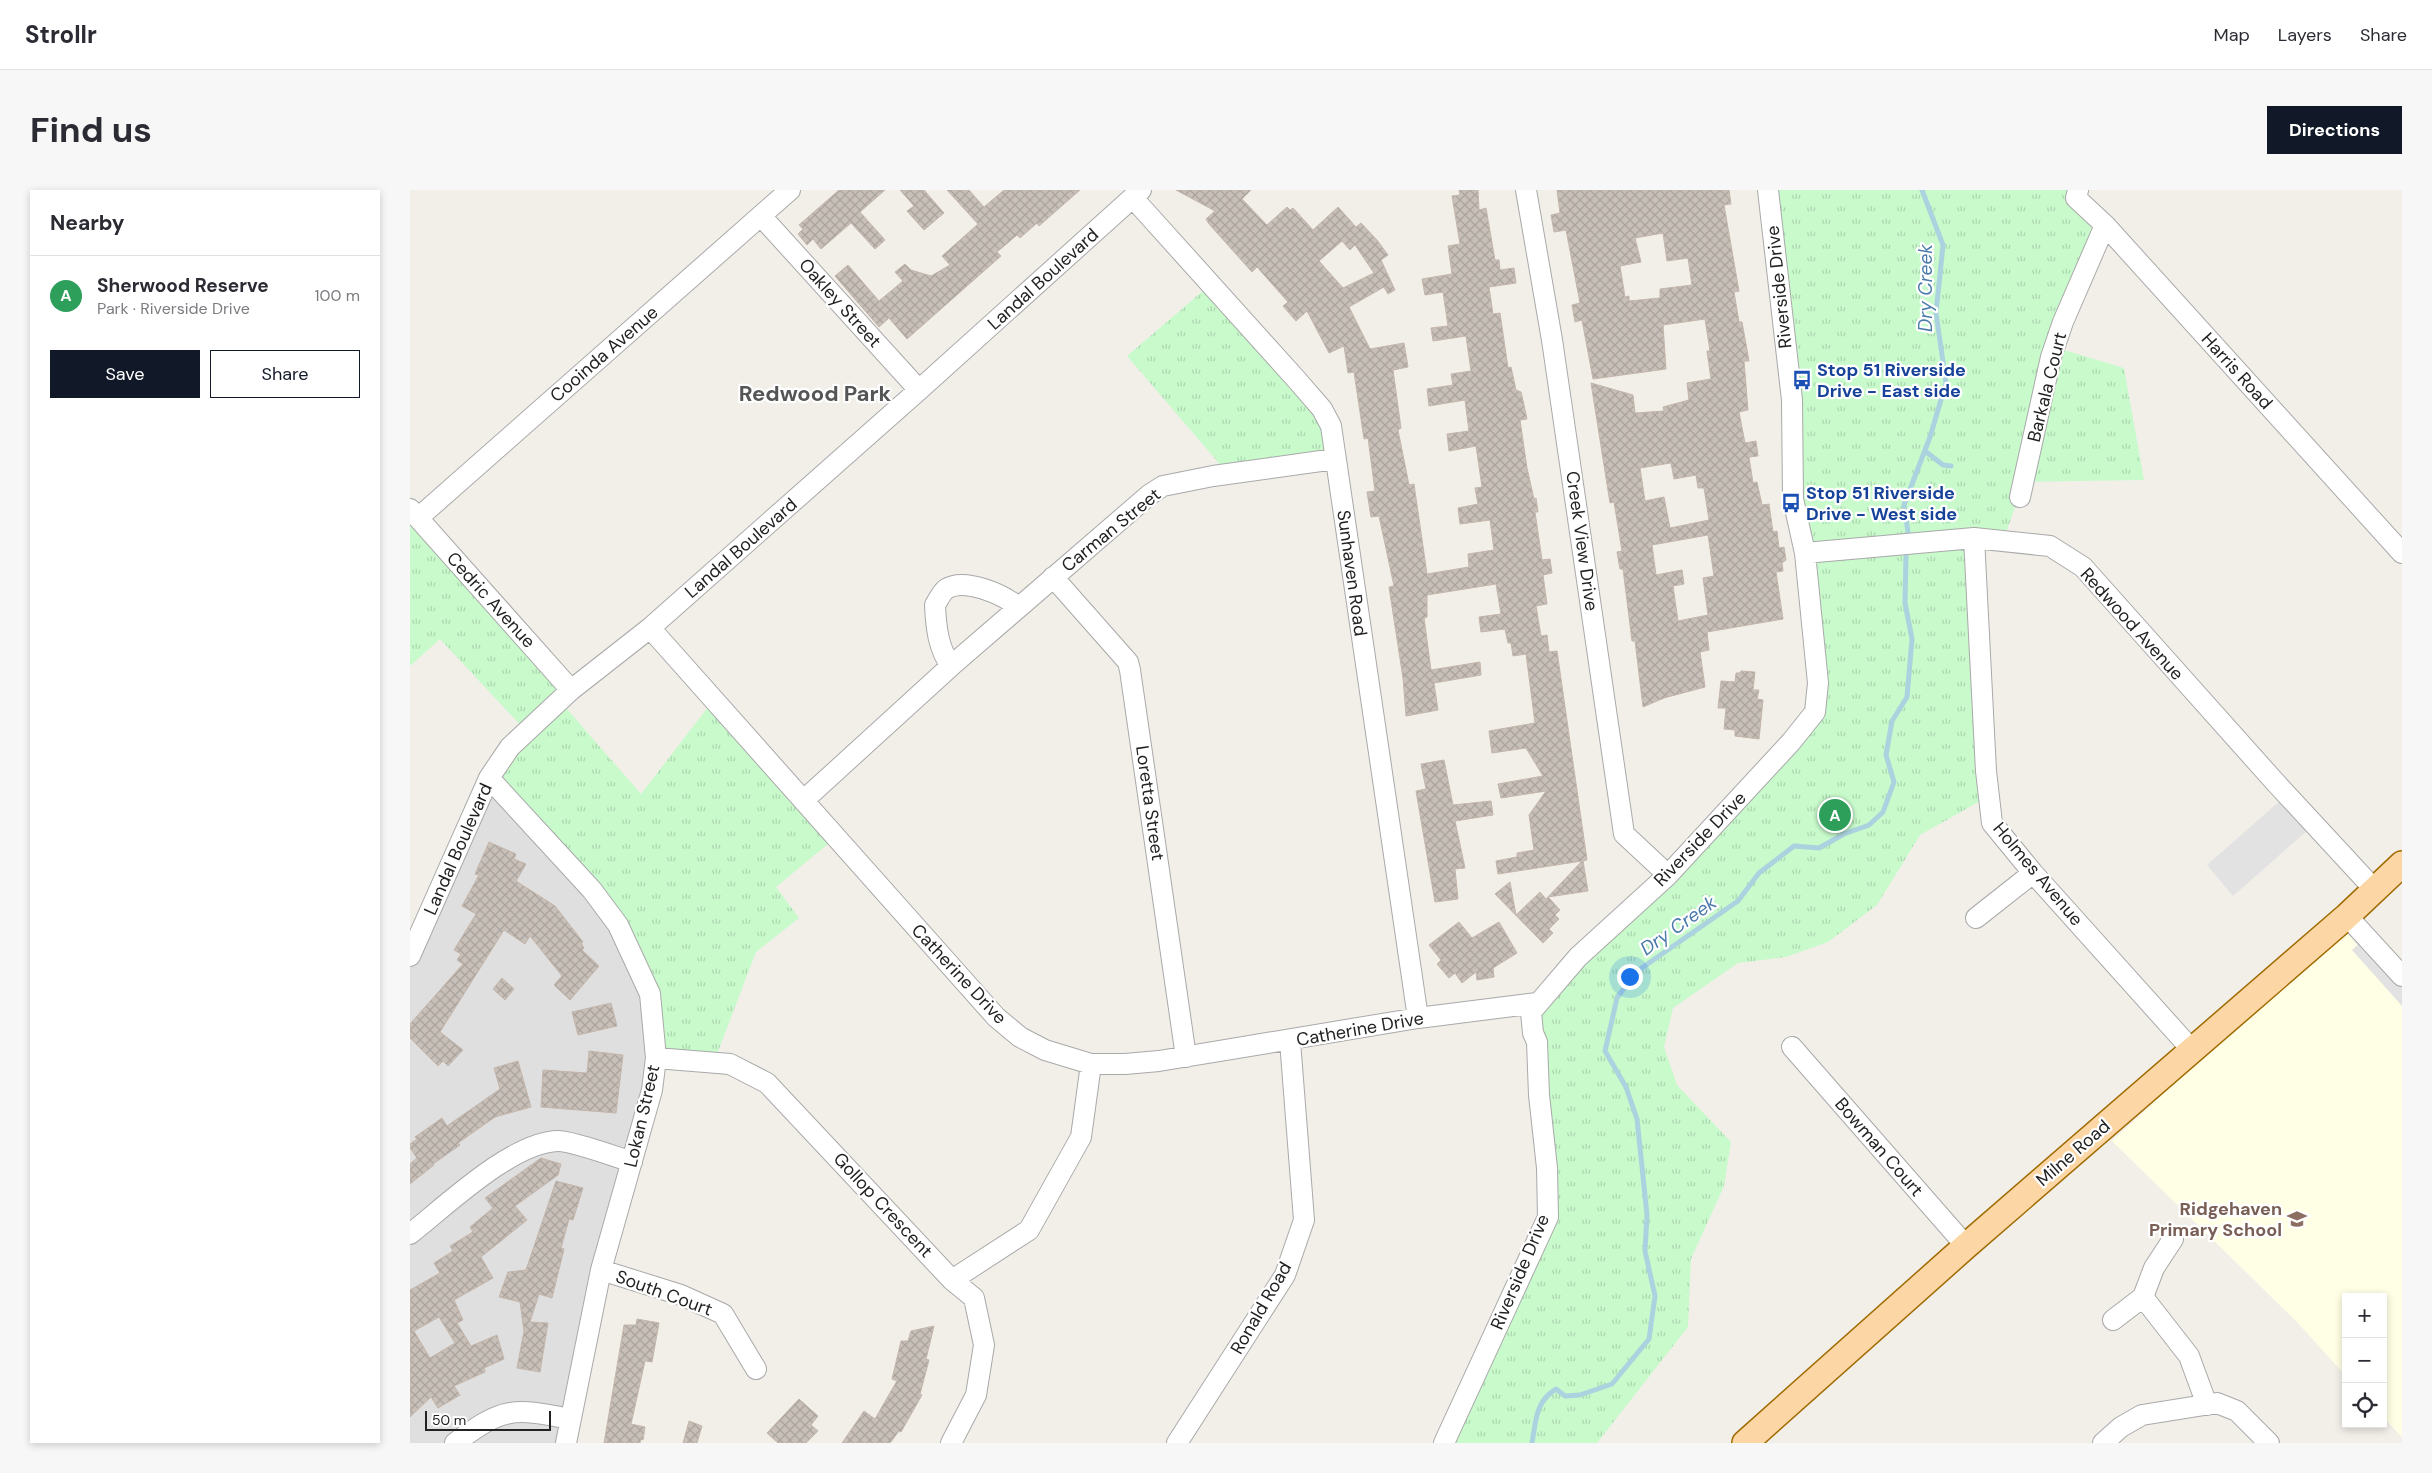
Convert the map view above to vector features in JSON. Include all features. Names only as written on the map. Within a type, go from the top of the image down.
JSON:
[{"type":"main road","name":"Milne Road","points":[[1748,1442],[1966,1246],[2347,916],[2402,864]]},
{"type":"street","name":"Cooinda Avenue","points":[[414,514],[790,190]]},
{"type":"street","name":"Creek View Drive","points":[[1526,190],[1552,340],[1624,834],[1668,874]]},
{"type":"street","name":"Riverside Drive","points":[[1444,1443],[1548,1217],[1548,1168],[1538,1095],[1537,1042],[1531,1020],[1531,1012],[1578,957],[1668,874],[1791,742],[1815,712],[1818,683],[1805,553],[1793,499],[1792,400],[1768,190]]},
{"type":"street","name":"Harris Road","points":[[2078,190],[2076,198],[2105,226],[2401,549]]},
{"type":"street","name":"Landal Boulevard","points":[[411,953],[489,778],[510,747],[572,690],[650,628],[1137,194]]},
{"type":"street","name":"Sunhaven Road","points":[[1137,194],[1322,409],[1331,426],[1418,1018]]},
{"type":"street","name":"Oakley Street","points":[[761,216],[919,390]]},
{"type":"street","name":"Barkala Court","points":[[2020,497],[2051,356],[2063,322],[2105,226]]},
{"type":"street","name":"Carman Street","points":[[804,800],[1018,607],[1149,495],[1163,486],[1214,476],[1335,459]]},
{"type":"street","name":"Cedric Avenue","points":[[414,514],[572,690]]},
{"type":"street","name":"Redwood Avenue","points":[[1805,553],[1974,538],[2050,546],[2083,567],[2275,782],[2374,889]]},
{"type":"street","name":"Holmes Avenue","points":[[1974,538],[1986,771],[1992,823],[2033,873],[2192,1050]]},
{"type":"street","name":"Loretta Street","points":[[1053,577],[1128,662],[1186,1057]]},
{"type":"street","points":[[951,666],[943,655],[941,648],[937,632],[935,605],[946,589],[966,584],[1006,597],[1018,607]]},
{"type":"street","name":"Catherine Drive","points":[[650,628],[996,1017],[1020,1037],[1045,1050],[1091,1064],[1125,1064],[1290,1041],[1418,1018],[1537,1003]]},
{"type":"street","name":"Lokan Street","points":[[489,778],[592,890],[618,926],[650,994],[656,1058],[652,1090],[601,1270],[569,1419],[566,1443]]},
{"type":"street","points":[[1976,918],[2033,873]]},
{"type":"street","points":[[2347,916],[2402,976]]},
{"type":"street","name":"Ronald Road","points":[[1178,1443],[1285,1275],[1304,1220],[1290,1041]]},
{"type":"street","name":"Bowman Court","points":[[1792,1047],[1966,1246]]},
{"type":"street","name":"Gollop Crescent","points":[[656,1058],[730,1064],[767,1083],[952,1280],[974,1298],[984,1345],[976,1395],[951,1443]]},
{"type":"street","points":[[952,1280],[1029,1230],[1081,1137],[1091,1064]]},
{"type":"street","points":[[410,1234],[516,1153],[538,1143],[560,1141],[632,1162]]},
{"type":"street","points":[[2113,1320],[2143,1297],[2154,1268],[2173,1239]]},
{"type":"street","name":"South Court","points":[[601,1270],[681,1295],[723,1314],[756,1369]]},
{"type":"street","points":[[2143,1297],[2189,1356],[2207,1405]]},
{"type":"street","points":[[2103,1443],[2121,1426],[2142,1415],[2217,1403],[2237,1411],[2269,1443]]},
{"type":"street","points":[[455,1443],[500,1414],[529,1411],[569,1419]]},
{"type":"shaded area","points":[[489,778],[592,890],[650,994],[656,1058],[565,1443],[410,1443],[410,956]]},
{"type":"shaded area","points":[[2282,799],[2309,829],[2233,896],[2207,865]]},
{"type":"shaded area","name":"Ridgehaven Primary School","points":[[2343,929],[2402,995],[2402,1437],[2387,1421],[2387,1293],[2342,1293],[2342,1372],[2296,1321],[2112,1141]]},
{"type":"shaded area","points":[[2363,940],[2402,983],[2402,1006],[2352,950]]},
{"type":"green space","points":[[1765,190],[2079,190],[2101,239],[2054,347],[2124,368],[2144,480],[2024,482],[2003,541],[1975,538],[1989,796],[1920,835],[1877,905],[1828,942],[1786,957],[1738,963],[1673,1008],[1664,1047],[1677,1085],[1731,1142],[1724,1186],[1691,1259],[1688,1327],[1597,1443],[1444,1443],[1548,1217],[1537,1033],[1543,1005],[1815,712]]},
{"type":"green space","points":[[1204,290],[1314,409],[1323,429],[1324,450],[1223,468],[1127,356]]},
{"type":"green space","points":[[410,509],[571,690],[560,701],[641,794],[708,707],[828,844],[776,887],[799,918],[756,952],[714,1062],[656,1058],[650,994],[618,925],[489,778],[526,731],[440,639],[410,666]]},
{"type":"building","points":[[839,190],[885,190],[860,212],[885,240],[875,249],[851,223],[821,249],[813,239],[807,245],[798,234],[803,229],[799,225]]},
{"type":"building","points":[[900,190],[924,190],[944,213],[924,230],[907,211],[914,206]]},
{"type":"building","points":[[947,190],[969,190],[984,207],[1004,190],[1080,190],[1039,226],[1037,223],[1020,238],[1017,235],[997,252],[1001,256],[907,339],[889,318],[879,327],[835,276],[848,265],[879,301],[903,281],[895,272],[905,264],[911,270],[931,276],[950,265],[942,256],[978,224]]},
{"type":"building","points":[[1176,190],[1251,190],[1242,199],[1267,225],[1287,207],[1290,210],[1293,208],[1313,230],[1338,207],[1356,227],[1361,223],[1388,255],[1381,260],[1395,290],[1388,294],[1384,287],[1349,307],[1370,349],[1404,343],[1408,367],[1393,370],[1401,428],[1398,430],[1409,485],[1414,484],[1427,574],[1469,567],[1468,554],[1494,550],[1490,520],[1460,524],[1458,508],[1478,504],[1475,488],[1482,487],[1476,446],[1449,451],[1447,434],[1469,431],[1465,400],[1429,406],[1427,389],[1453,385],[1451,374],[1471,371],[1466,336],[1433,341],[1431,328],[1448,326],[1443,292],[1425,295],[1422,279],[1452,274],[1448,246],[1460,244],[1452,196],[1460,195],[1459,190],[1478,190],[1479,210],[1486,208],[1495,260],[1499,260],[1500,270],[1514,268],[1516,283],[1489,287],[1493,314],[1500,313],[1508,368],[1511,367],[1516,390],[1521,392],[1527,419],[1520,420],[1527,468],[1534,499],[1536,498],[1538,512],[1535,512],[1542,560],[1550,559],[1552,573],[1543,575],[1547,604],[1536,606],[1541,636],[1547,635],[1549,652],[1557,651],[1587,860],[1583,861],[1588,891],[1548,897],[1560,910],[1555,915],[1559,919],[1549,929],[1553,933],[1543,943],[1495,894],[1510,882],[1516,915],[1540,892],[1546,899],[1582,861],[1498,874],[1496,861],[1517,857],[1517,853],[1534,850],[1529,815],[1546,791],[1501,798],[1498,784],[1543,776],[1526,748],[1492,753],[1489,731],[1535,723],[1526,654],[1513,656],[1511,643],[1508,643],[1505,629],[1481,632],[1479,617],[1501,614],[1496,584],[1427,595],[1427,617],[1424,618],[1431,670],[1480,662],[1481,675],[1434,683],[1438,710],[1406,716],[1403,678],[1389,587],[1394,586],[1379,516],[1371,517],[1367,492],[1375,491],[1368,438],[1364,439],[1354,372],[1348,373],[1344,346],[1329,353],[1307,311],[1296,321],[1283,306],[1288,302],[1257,267],[1252,272],[1209,224],[1206,219],[1215,211]],"holes":[[[1342,241],[1350,250],[1355,245],[1374,273],[1343,288],[1319,261]]]},
{"type":"building","points":[[1557,190],[1729,190],[1731,204],[1724,205],[1739,291],[1734,292],[1749,361],[1744,361],[1748,410],[1739,412],[1745,443],[1756,441],[1758,456],[1749,457],[1753,483],[1757,482],[1762,505],[1769,504],[1773,532],[1777,531],[1779,548],[1784,547],[1786,560],[1782,563],[1783,571],[1776,572],[1783,619],[1707,632],[1709,650],[1700,652],[1705,687],[1664,698],[1643,707],[1635,641],[1632,641],[1623,569],[1620,569],[1617,552],[1622,551],[1614,502],[1610,503],[1591,383],[1633,395],[1635,413],[1664,411],[1663,407],[1689,400],[1687,383],[1711,379],[1707,351],[1710,351],[1705,319],[1663,325],[1666,369],[1593,379],[1582,320],[1575,322],[1572,305],[1580,303],[1566,230],[1554,232],[1551,215],[1560,213]],"holes":[[[1663,233],[1667,261],[1688,258],[1692,285],[1660,289],[1660,298],[1629,301],[1629,296],[1625,297],[1620,266],[1641,262],[1635,238]],[[1671,463],[1674,479],[1696,475],[1698,488],[1704,488],[1709,520],[1670,528],[1664,497],[1645,501],[1640,468]],[[1708,535],[1714,576],[1703,578],[1708,615],[1678,621],[1673,586],[1684,584],[1682,570],[1656,575],[1652,545]]]},
{"type":"building","points":[[1741,671],[1755,672],[1753,690],[1759,690],[1757,699],[1763,700],[1759,739],[1735,736],[1735,730],[1724,729],[1726,708],[1718,708],[1721,681],[1735,682],[1736,673]]},
{"type":"building","points":[[1444,760],[1453,805],[1491,801],[1493,815],[1455,821],[1465,868],[1455,869],[1458,899],[1435,902],[1416,791],[1426,789],[1421,764]]},
{"type":"building","points":[[489,842],[516,854],[514,859],[526,864],[516,881],[555,906],[583,942],[581,943],[584,948],[582,950],[599,966],[570,1000],[554,985],[562,976],[530,936],[525,944],[504,930],[440,1032],[463,1050],[448,1066],[443,1061],[438,1066],[410,1038],[410,1024],[463,964],[457,960],[461,954],[454,950],[476,914],[462,906],[479,875],[475,874]]},
{"type":"building","points":[[1459,922],[1472,938],[1499,922],[1517,953],[1493,968],[1494,977],[1477,980],[1476,972],[1462,983],[1455,973],[1449,978],[1437,964],[1441,960],[1429,945]]},
{"type":"building","points":[[502,978],[514,989],[505,1000],[493,989]]},
{"type":"building","points":[[611,1003],[617,1026],[578,1035],[572,1012]]},
{"type":"building","points":[[589,1051],[623,1055],[616,1113],[541,1107],[543,1070],[587,1073]]},
{"type":"building","points":[[518,1061],[531,1107],[495,1117],[458,1143],[460,1145],[433,1164],[410,1184],[410,1164],[417,1158],[410,1148],[410,1144],[417,1139],[415,1137],[442,1118],[447,1126],[500,1089],[494,1068]]},
{"type":"building","points":[[541,1158],[561,1164],[558,1175],[515,1206],[527,1220],[481,1257],[493,1278],[454,1300],[463,1320],[457,1323],[471,1346],[497,1335],[504,1359],[484,1368],[485,1372],[454,1386],[460,1395],[438,1408],[431,1397],[410,1417],[410,1290],[440,1273],[434,1263],[453,1251],[450,1246],[473,1232],[470,1227],[493,1208],[485,1198]],"holes":[[[439,1317],[455,1343],[430,1358],[414,1331]]]},
{"type":"building","points":[[556,1181],[583,1188],[573,1220],[569,1219],[561,1248],[564,1249],[552,1298],[539,1294],[530,1322],[548,1323],[540,1372],[517,1368],[524,1331],[520,1302],[499,1297],[508,1272],[526,1270]]},
{"type":"building","points":[[637,1319],[659,1323],[652,1362],[645,1361],[631,1424],[645,1427],[643,1440],[641,1439],[640,1443],[604,1443],[624,1325],[636,1325]]},
{"type":"building","points":[[934,1326],[926,1359],[929,1360],[920,1394],[922,1395],[901,1432],[899,1431],[890,1443],[842,1443],[864,1411],[875,1419],[897,1381],[892,1379],[901,1341],[908,1341],[911,1331]]},
{"type":"building","points":[[799,1399],[818,1416],[811,1425],[818,1431],[806,1443],[778,1443],[767,1433]]},
{"type":"building","points":[[689,1421],[702,1426],[697,1443],[683,1443]]},
{"type":"waterway","name":"Dry Creek","points":[[1908,532],[1904,505],[1930,437],[1946,383],[1936,313],[1943,245],[1922,190]]},
{"type":"waterway","points":[[1925,451],[1943,465],[1951,466]]},
{"type":"waterway","name":"Dry Creek","points":[[1532,1443],[1540,1406],[1549,1394],[1556,1389],[1565,1396],[1580,1395],[1612,1384],[1649,1339],[1655,1296],[1645,1251],[1647,1215],[1637,1119],[1626,1087],[1605,1051],[1617,998],[1636,972],[1738,901],[1759,873],[1794,846],[1819,848],[1844,834],[1869,825],[1883,812],[1894,782],[1886,755],[1892,721],[1907,697],[1912,639],[1905,603],[1906,556]]},
{"type":"place","name":"Stop 51 Riverside Drive - East side","points":[[1802,380]]},
{"type":"place","name":"Stop 51 Riverside Drive - West side","points":[[1791,503]]},
{"type":"place","name":"Sherwood Reserve","points":[[1835,815]]},
{"type":"place","name":"Ridgehaven Primary School","points":[[2297,1219]]},
{"type":"district","name":"Redwood Park","points":[[815,393]]}]
